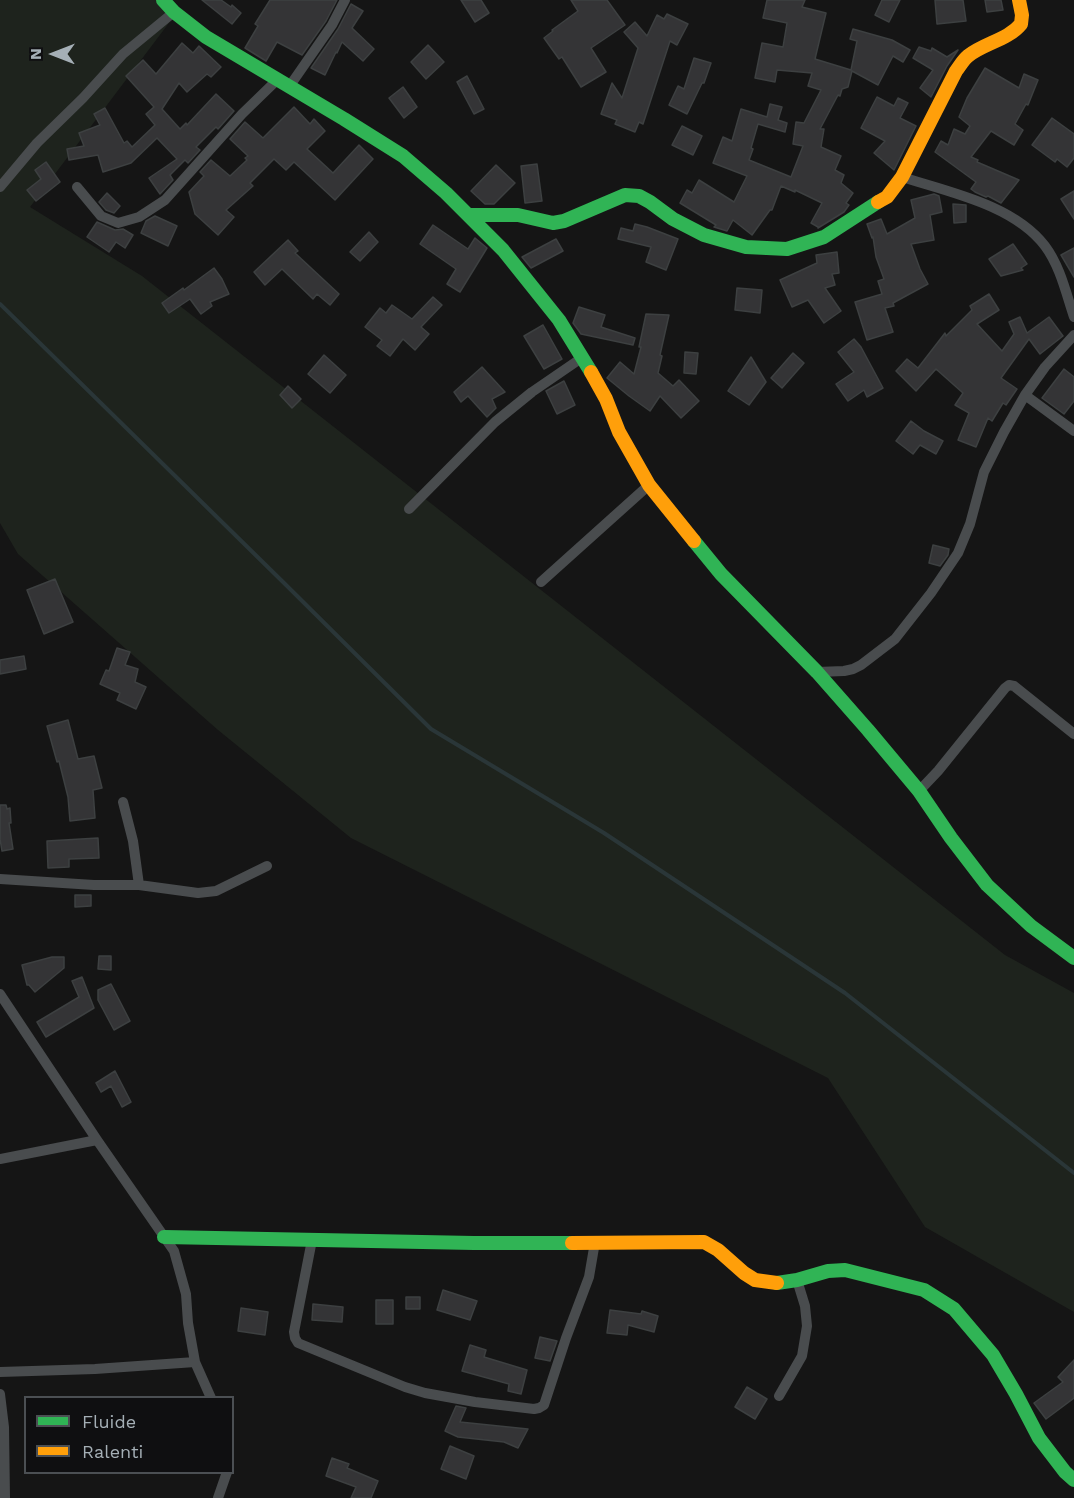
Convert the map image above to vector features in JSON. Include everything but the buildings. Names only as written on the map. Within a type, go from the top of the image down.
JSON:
[{"type":"street","points":[[163,0],[174,12],[206,37],[403,156],[446,193],[503,250],[559,320],[583,357],[606,399],[619,432],[649,485],[721,574],[817,672],[868,730],[919,791],[987,885],[1031,926],[1074,958]]},
{"type":"street","points":[[290,87],[332,26],[345,0]]},
{"type":"street","points":[[469,215],[518,215],[553,223],[564,221],[625,195],[639,196],[673,219],[704,235],[746,247],[787,249],[824,237],[887,197],[902,177],[956,71],[967,57],[981,47],[1016,30],[1021,23],[1022,11],[1019,0]]},
{"type":"street","points":[[0,187],[37,143],[83,98],[123,54],[174,12]]},
{"type":"street","points":[[77,187],[101,216],[118,223],[139,217],[165,200],[242,114],[277,80]]},
{"type":"street","points":[[902,177],[992,206],[1021,222],[1045,246],[1060,275],[1074,317]]},
{"type":"street","points":[[817,672],[844,671],[861,665],[895,639],[931,593],[958,553],[970,525],[984,472],[1004,432],[1025,395],[1045,367],[1074,335]]},
{"type":"street","points":[[408,509],[495,422],[532,392],[583,357]]},
{"type":"street","points":[[1025,395],[1074,431]]},
{"type":"street","points":[[541,582],[649,485]]},
{"type":"street","points":[[919,791],[1009,685],[1014,686],[1074,734]]},
{"type":"street","points":[[123,802],[133,841],[139,885]]},
{"type":"street","points":[[0,879],[94,885],[139,885],[198,893],[216,891],[267,866]]},
{"type":"street","points":[[0,994],[174,1251],[186,1294],[188,1323],[195,1362],[210,1396]]},
{"type":"street","points":[[0,1159],[97,1140]]},
{"type":"street","points":[[164,1237],[474,1243],[704,1242],[718,1250],[755,1280],[777,1283],[828,1271],[845,1270],[924,1290],[954,1309],[993,1355],[1039,1438],[1074,1480]]},
{"type":"street","points":[[312,1240],[294,1332],[298,1343],[425,1393],[534,1409],[544,1405],[589,1277],[595,1242]]},
{"type":"street","points":[[779,1396],[802,1356],[807,1326],[805,1306],[797,1280]]},
{"type":"street","points":[[0,1372],[95,1369],[195,1362]]},
{"type":"street","points":[[0,1394],[4,1426],[5,1498]]},
{"type":"street","points":[[218,1498],[227,1474]]},
{"type":"shaded area","points":[[0,0],[169,0],[178,11],[30,207],[142,276],[1005,955],[1074,993],[1074,1312],[925,1227],[828,1078],[351,838],[218,730],[18,554],[0,523]]},
{"type":"waterway","points":[[0,304],[431,729],[604,833],[845,993],[1074,1173]]},
{"type":"traffic: fast","points":[[163,0],[174,12],[206,37],[403,156],[446,193],[503,250],[559,320],[591,372]]},
{"type":"traffic: fast","points":[[469,215],[518,215],[553,223],[564,221],[625,195],[639,196],[673,219],[704,235],[746,247],[787,249],[824,237],[878,202]]},
{"type":"traffic: fast","points":[[694,541],[721,574],[817,672],[868,730],[919,791],[987,885],[1031,926],[1074,958]]},
{"type":"traffic: fast","points":[[164,1237],[572,1243]]},
{"type":"traffic: fast","points":[[777,1283],[828,1271],[845,1270],[924,1290],[954,1309],[993,1355],[1039,1438],[1074,1480]]},
{"type":"traffic: slow","points":[[878,202],[887,197],[902,177],[963,61],[974,52],[1009,34],[1021,24],[1019,0]]},
{"type":"traffic: slow","points":[[591,372],[606,399],[619,432],[649,485],[694,541]]},
{"type":"traffic: slow","points":[[572,1243],[704,1242],[718,1250],[755,1280],[777,1283]]}]
